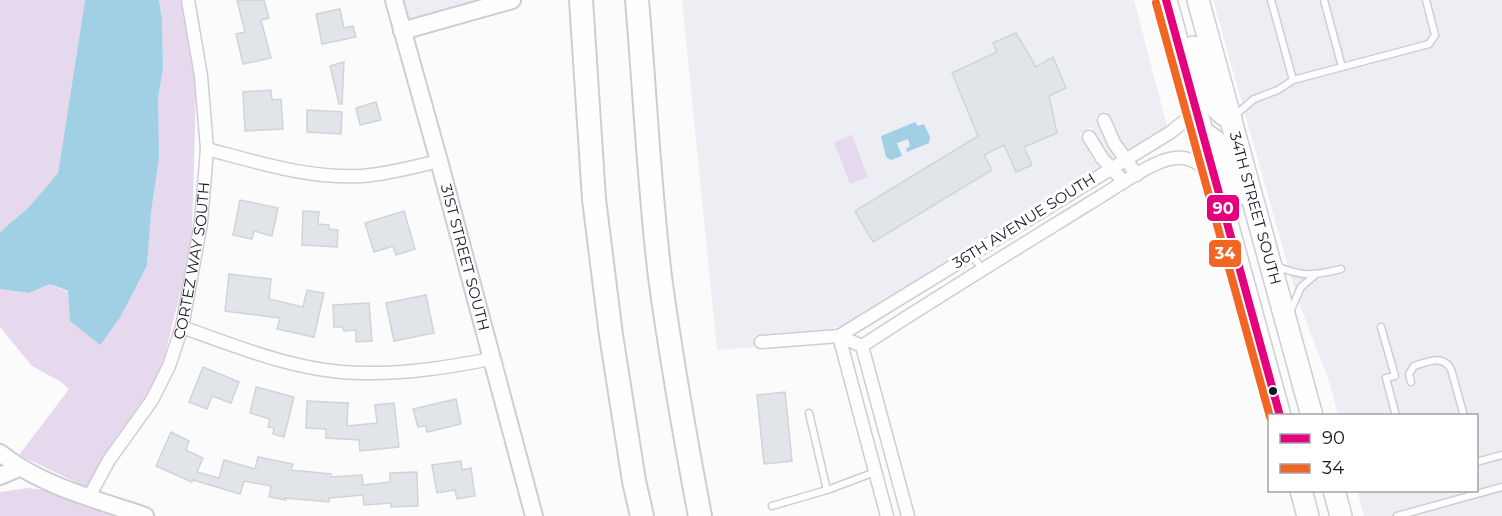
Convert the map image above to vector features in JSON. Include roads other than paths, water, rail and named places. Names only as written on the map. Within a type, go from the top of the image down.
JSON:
[{"type":"highway","points":[[581,0],[594,199],[611,335],[634,481],[642,516]]},
{"type":"highway","points":[[637,0],[648,165],[660,277],[700,516]]},
{"type":"highway","name":"34TH STREET SOUTH","points":[[1166,0],[1279,414]]},
{"type":"highway","points":[[1180,0],[1209,99],[1215,109],[1231,119]]},
{"type":"highway","name":"34TH STREET SOUTH","points":[[1198,0],[1311,414]]},
{"type":"highway","points":[[1202,133],[1214,137],[1221,147],[1252,249],[1269,264]]},
{"type":"highway","points":[[1302,492],[1308,516]]},
{"type":"highway","points":[[1335,492],[1341,516]]},
{"type":"street","name":"CORTEZ WAY SOUTH","points":[[89,497],[109,460],[152,400],[169,366],[182,327],[201,223],[207,149],[201,76],[194,24],[188,0]]},
{"type":"street","name":"31ST STREET SOUTH","points":[[394,0],[534,516]]},
{"type":"street","points":[[402,30],[503,1]]},
{"type":"street","name":"36TH AVENUE SOUTH","points":[[761,342],[839,336],[1171,132],[1187,119],[1192,96]]},
{"type":"street","points":[[1104,120],[1114,143],[1137,175]]},
{"type":"street","points":[[1089,137],[1102,158],[1124,182]]},
{"type":"street","points":[[207,149],[280,168],[352,176],[382,173],[439,161]]},
{"type":"street","name":"36TH AVENUE SOUTH","points":[[839,336],[862,346],[1124,182],[1165,160],[1175,158],[1194,161],[1213,174]]},
{"type":"street","points":[[182,327],[260,355],[315,368],[362,373],[442,368],[491,358]]},
{"type":"street","points":[[839,336],[887,516]]},
{"type":"street","points":[[862,346],[908,516]]},
{"type":"street","points":[[0,453],[19,468],[89,497],[145,516]]},
{"type":"street","points":[[0,476],[19,468]]},
{"type":"lane","points":[[1271,0],[1293,80]]},
{"type":"lane","points":[[1324,0],[1342,67]]},
{"type":"lane","points":[[1231,119],[1254,99],[1278,90],[1293,80],[1432,42],[1435,35],[1426,0]]},
{"type":"lane","points":[[970,254],[983,269]]},
{"type":"lane","points":[[1269,264],[1297,274],[1314,276],[1341,269]]},
{"type":"lane","points":[[1287,324],[1300,287],[1314,276]]},
{"type":"lane","points":[[1381,327],[1395,375],[1386,378],[1395,414]]},
{"type":"lane","points":[[1411,382],[1409,374],[1414,366],[1439,359],[1448,362],[1463,414]]},
{"type":"lane","points":[[809,413],[827,490]]},
{"type":"lane","points":[[1478,461],[1502,455]]},
{"type":"lane","points":[[772,506],[827,490],[875,472]]},
{"type":"lane","points":[[1397,516],[1502,487]]},
{"type":"water","points":[[85,0],[159,0],[162,19],[163,68],[158,99],[159,158],[151,212],[147,266],[121,316],[100,345],[70,321],[68,291],[50,284],[29,293],[0,289],[0,232],[28,208],[58,173]]},
{"type":"water","points":[[915,122],[918,126],[924,124],[930,137],[929,143],[907,152],[906,149],[910,146],[908,139],[897,143],[902,156],[891,160],[886,157],[881,136]]}]
